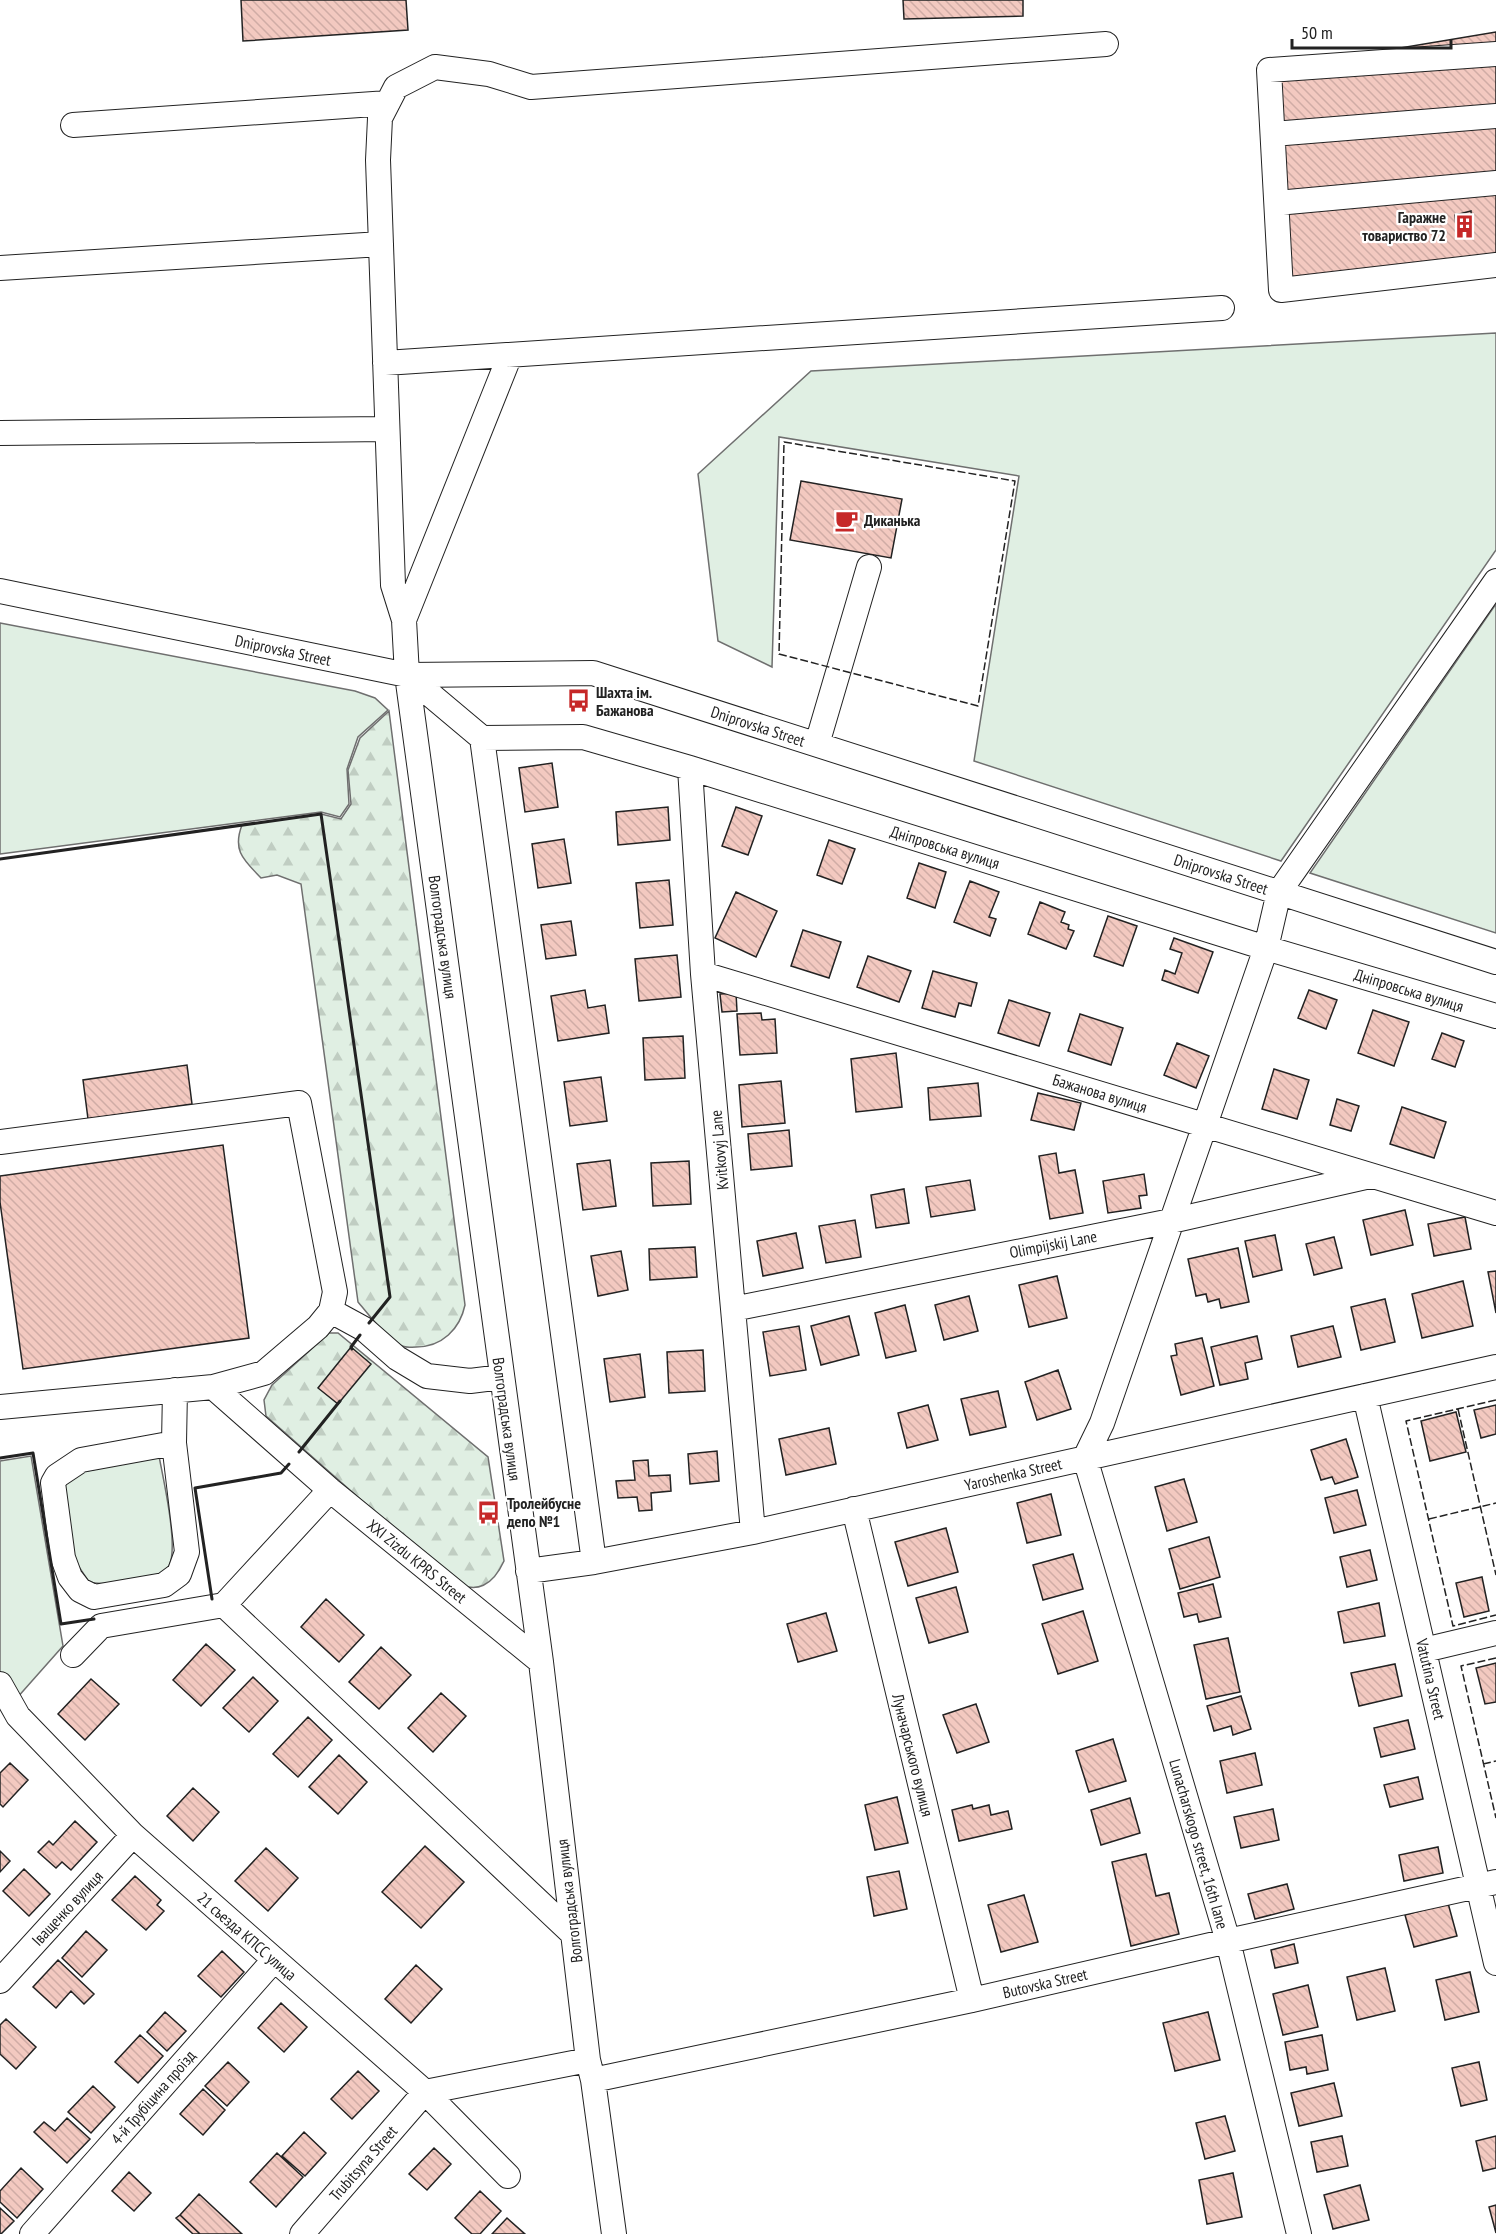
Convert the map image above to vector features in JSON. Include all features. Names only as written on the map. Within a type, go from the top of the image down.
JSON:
[{"type":"street","points":[[404,620],[393,585],[378,160],[380,118],[396,87],[435,67],[489,74],[531,87],[1106,44]]},
{"type":"street","points":[[1496,54],[1269,70],[1281,290],[1496,265]]},
{"type":"street","points":[[73,125],[388,103]]},
{"type":"street","points":[[1272,134],[1496,116]]},
{"type":"street","points":[[1277,203],[1496,183]]},
{"type":"street","points":[[0,268],[381,244]]},
{"type":"street","points":[[385,363],[1222,308]]},
{"type":"street","points":[[404,620],[510,355]]},
{"type":"street","points":[[0,433],[387,429]]},
{"type":"street","points":[[817,744],[869,567]]},
{"type":"street","points":[[1085,1458],[1102,1423],[1266,948],[1279,892],[1496,581]]},
{"type":"street","name":"Dniprovska Street","points":[[0,591],[407,675],[593,673],[1496,962]]},
{"type":"street","name":"Волгоградська вулиця","points":[[404,620],[407,675],[541,1662],[590,2070],[614,2234]]},
{"type":"street","points":[[407,675],[482,738],[594,1562]]},
{"type":"street","name":"Дніпровська вулиця","points":[[482,738],[583,737],[690,768],[1266,948],[1496,1016]]},
{"type":"street","name":"Kvitkovyj Lane","points":[[690,768],[703,974],[753,1532]]},
{"type":"street","name":"Бажанова вулиця","points":[[703,974],[1496,1213]]},
{"type":"street","points":[[0,1142],[299,1103],[336,1292],[331,1311],[293,1350],[264,1373],[213,1387],[0,1407]]},
{"type":"street","name":"Olimpijskij Lane","points":[[733,1309],[1171,1221],[1372,1175]]},
{"type":"street","points":[[331,1311],[364,1329],[397,1358],[427,1376],[470,1381],[502,1377]]},
{"type":"street","name":"Yaroshenka Street","points":[[528,1570],[594,1562],[753,1532],[1496,1366]]},
{"type":"street","name":"XXI Zizdu KPRS Street","points":[[213,1387],[330,1490],[541,1662]]},
{"type":"street","points":[[174,1390],[174,1443],[187,1552],[179,1574],[164,1585],[94,1597],[80,1590],[70,1576],[63,1558],[52,1483],[57,1476],[81,1460],[174,1443]]},
{"type":"street","name":"Vatutina Street","points":[[1365,1396],[1424,1650],[1487,1884],[1496,1963]]},
{"type":"street","name":"Lunacharskogo street, 16th lane","points":[[1085,1458],[1228,1941],[1299,2234]]},
{"type":"street","points":[[73,1656],[101,1626],[224,1605],[330,1490]]},
{"type":"street","name":"Луначарського вулиця","points":[[854,1509],[972,2000]]},
{"type":"street","points":[[224,1605],[573,1934]]},
{"type":"street","points":[[1424,1650],[1496,1633]]},
{"type":"street","name":"21 съезда КПСС улица","points":[[0,1684],[18,1716],[134,1836],[425,2092],[508,2176]]},
{"type":"street","name":"Іващенко вулиця","points":[[0,1981],[134,1836]]},
{"type":"street","name":"Butovska Street","points":[[425,2092],[590,2070],[972,2000],[1487,1884]]},
{"type":"street","name":"4-й Трубіцина проїзд","points":[[32,2234],[274,1960]]},
{"type":"street","name":"Trubitsyna Street","points":[[302,2234],[425,2092]]},
{"type":"green space","points":[[1496,333],[1496,550],[1281,861],[974,761],[1019,476],[779,437],[772,667],[718,641],[698,474],[811,371]]},
{"type":"green space","points":[[1496,604],[1496,933],[1310,873]]},
{"type":"green space","points":[[0,623],[355,691],[375,698],[388,710],[358,737],[347,769],[349,804],[340,817],[321,812],[0,854]]},
{"type":"green space","points":[[389,711],[465,1305],[459,1322],[448,1335],[434,1344],[416,1347],[405,1347],[396,1343],[358,1302],[301,884],[277,875],[261,878],[241,855],[238,842],[242,825],[321,814],[341,819],[351,804],[348,770],[360,738]]},
{"type":"green space","points":[[329,1333],[338,1333],[488,1457],[504,1561],[489,1582],[470,1587],[453,1581],[266,1416],[264,1400],[272,1385]]},
{"type":"green space","points":[[31,1456],[63,1646],[16,1699],[0,1675],[0,1461]]},
{"type":"green space","points":[[159,1456],[171,1529],[172,1557],[169,1566],[163,1572],[149,1577],[106,1583],[89,1582],[73,1558],[63,1491],[67,1480],[77,1473]]},
{"type":"building","points":[[241,0],[406,0],[408,30],[243,41]]},
{"type":"building","points":[[903,0],[1023,0],[1023,16],[904,19]]},
{"type":"building","points":[[1496,32],[1496,265],[1281,290],[1269,70]]},
{"type":"building","name":"Гаражне товариство 72","points":[[1471,211],[1473,237],[1457,238],[1455,215]]},
{"type":"building","name":"Диканька","points":[[801,481],[902,499],[891,558],[790,540]]},
{"type":"building","points":[[552,763],[558,807],[525,812],[519,768]]},
{"type":"building","points":[[668,807],[670,840],[618,845],[616,812]]},
{"type":"building","points":[[736,807],[762,816],[748,855],[722,846]]},
{"type":"building","points":[[564,839],[571,883],[538,888],[532,844]]},
{"type":"building","points":[[829,840],[855,849],[842,884],[817,875]]},
{"type":"building","points":[[919,863],[946,872],[935,908],[907,898]]},
{"type":"building","points":[[669,880],[673,925],[640,928],[636,883]]},
{"type":"building","points":[[970,881],[999,892],[989,917],[996,919],[990,936],[954,922]]},
{"type":"building","points":[[736,892],[777,911],[756,957],[715,938]]},
{"type":"building","points":[[1040,902],[1065,912],[1061,922],[1069,925],[1068,929],[1074,931],[1066,949],[1028,934]]},
{"type":"building","points":[[1108,916],[1137,926],[1123,966],[1094,956]]},
{"type":"building","points":[[571,921],[576,955],[546,959],[541,925]]},
{"type":"building","points":[[803,930],[841,942],[829,978],[791,966]]},
{"type":"building","points":[[1174,938],[1213,952],[1198,993],[1162,980],[1165,970],[1175,974],[1182,953],[1170,949]]},
{"type":"building","points":[[677,955],[681,997],[639,1001],[635,959]]},
{"type":"building","points":[[868,956],[911,971],[899,1002],[857,987]]},
{"type":"building","points":[[933,971],[977,983],[971,1006],[959,1003],[955,1017],[922,1008]]},
{"type":"building","points":[[585,990],[588,1008],[605,1005],[609,1033],[558,1041],[551,996]]},
{"type":"building","points":[[1309,990],[1337,1000],[1326,1029],[1298,1018]]},
{"type":"building","points":[[736,993],[737,1011],[722,1012],[720,994]]},
{"type":"building","points":[[1009,1000],[1050,1013],[1039,1046],[998,1033]]},
{"type":"building","points":[[1373,1010],[1409,1022],[1394,1066],[1358,1053]]},
{"type":"building","points":[[761,1013],[762,1020],[775,1019],[777,1053],[740,1055],[737,1014]]},
{"type":"building","points":[[1080,1014],[1123,1028],[1111,1065],[1068,1051]]},
{"type":"building","points":[[1442,1033],[1464,1041],[1455,1067],[1432,1059]]},
{"type":"building","points":[[683,1036],[685,1078],[645,1080],[643,1038]]},
{"type":"building","points":[[1177,1043],[1209,1056],[1196,1088],[1164,1075]]},
{"type":"building","points":[[896,1053],[902,1107],[856,1112],[851,1059]]},
{"type":"building","points":[[187,1065],[192,1104],[88,1119],[83,1080]]},
{"type":"building","points":[[1274,1069],[1309,1080],[1297,1119],[1262,1109]]},
{"type":"building","points":[[601,1077],[607,1121],[570,1126],[564,1082]]},
{"type":"building","points":[[781,1081],[785,1123],[742,1127],[739,1085]]},
{"type":"building","points":[[978,1083],[981,1116],[930,1120],[928,1088]]},
{"type":"building","points":[[1038,1093],[1081,1103],[1074,1130],[1031,1120]]},
{"type":"building","points":[[1337,1099],[1359,1106],[1351,1131],[1330,1125]]},
{"type":"building","points":[[1402,1107],[1446,1122],[1434,1158],[1390,1144]]},
{"type":"building","points":[[789,1130],[792,1166],[751,1170],[748,1134]]},
{"type":"building","points":[[223,1145],[249,1338],[23,1369],[0,1202],[0,1176]]},
{"type":"building","points":[[1056,1153],[1059,1173],[1075,1170],[1083,1213],[1050,1219],[1039,1156]]},
{"type":"building","points":[[610,1160],[616,1206],[583,1210],[577,1164]]},
{"type":"building","points":[[689,1161],[691,1204],[653,1206],[651,1163]]},
{"type":"building","points":[[1144,1174],[1147,1195],[1139,1196],[1141,1208],[1108,1213],[1103,1181]]},
{"type":"building","points":[[970,1180],[975,1210],[931,1217],[926,1187]]},
{"type":"building","points":[[904,1189],[909,1223],[876,1228],[871,1195]]},
{"type":"building","points":[[1405,1210],[1413,1245],[1371,1255],[1363,1220]]},
{"type":"building","points":[[1465,1217],[1471,1249],[1434,1256],[1428,1224]]},
{"type":"building","points":[[855,1220],[861,1257],[826,1263],[819,1226]]},
{"type":"building","points":[[796,1233],[803,1268],[763,1276],[757,1241]]},
{"type":"building","points":[[1275,1235],[1282,1270],[1253,1277],[1245,1241]]},
{"type":"building","points":[[1334,1237],[1342,1268],[1314,1275],[1306,1244]]},
{"type":"building","points":[[695,1247],[697,1277],[650,1280],[649,1249]]},
{"type":"building","points":[[1238,1248],[1249,1302],[1221,1308],[1219,1299],[1208,1302],[1206,1294],[1196,1296],[1188,1259]]},
{"type":"building","points":[[621,1251],[628,1290],[598,1296],[591,1256]]},
{"type":"building","points":[[1496,1271],[1496,1313],[1488,1272]]},
{"type":"building","points":[[1057,1276],[1067,1318],[1029,1327],[1019,1285]]},
{"type":"building","points":[[1463,1281],[1473,1326],[1422,1338],[1412,1294]]},
{"type":"building","points":[[969,1296],[978,1331],[944,1340],[935,1305]]},
{"type":"building","points":[[1385,1299],[1395,1342],[1361,1350],[1351,1307]]},
{"type":"building","points":[[905,1305],[916,1351],[886,1358],[875,1313]]},
{"type":"building","points":[[849,1316],[859,1355],[821,1365],[811,1326]]},
{"type":"building","points":[[799,1326],[806,1370],[770,1376],[763,1332]]},
{"type":"building","points":[[1333,1326],[1341,1357],[1298,1367],[1291,1336]]},
{"type":"building","points":[[1257,1336],[1262,1359],[1245,1363],[1248,1379],[1220,1385],[1211,1347]]},
{"type":"building","points":[[1202,1338],[1214,1386],[1181,1395],[1171,1356],[1177,1355],[1175,1344]]},
{"type":"building","points":[[351,1347],[371,1364],[338,1404],[318,1388]]},
{"type":"building","points":[[703,1350],[705,1391],[669,1393],[667,1352]]},
{"type":"building","points":[[640,1354],[645,1397],[610,1402],[604,1359]]},
{"type":"building","points":[[1058,1370],[1071,1409],[1037,1420],[1025,1382]]},
{"type":"building","points":[[998,1391],[1006,1427],[970,1435],[961,1399]]},
{"type":"building","points":[[928,1405],[938,1440],[907,1448],[898,1413]]},
{"type":"building","points":[[1496,1405],[1496,1434],[1481,1438],[1474,1410]]},
{"type":"building","points":[[1456,1412],[1466,1452],[1430,1461],[1421,1421]]},
{"type":"building","points":[[829,1428],[836,1464],[786,1475],[779,1439]]},
{"type":"building","points":[[1346,1439],[1358,1477],[1335,1484],[1332,1477],[1321,1480],[1311,1450]]},
{"type":"building","points":[[717,1451],[719,1481],[690,1484],[688,1454]]},
{"type":"building","points":[[648,1460],[649,1476],[670,1475],[671,1491],[651,1493],[652,1510],[639,1511],[637,1497],[618,1498],[616,1481],[635,1480],[633,1461]]},
{"type":"building","points":[[1184,1479],[1197,1522],[1167,1531],[1155,1487]]},
{"type":"building","points":[[1357,1490],[1366,1525],[1334,1533],[1325,1498]]},
{"type":"building","points":[[1051,1494],[1061,1535],[1027,1543],[1017,1503]]},
{"type":"building","points":[[946,1528],[958,1572],[908,1586],[895,1542]]},
{"type":"building","points":[[1209,1537],[1220,1577],[1180,1589],[1169,1549]]},
{"type":"building","points":[[1370,1550],[1377,1580],[1347,1587],[1340,1557]]},
{"type":"building","points":[[1073,1554],[1083,1589],[1043,1600],[1033,1565]]},
{"type":"building","points":[[1482,1577],[1489,1611],[1464,1617],[1456,1583]]},
{"type":"building","points":[[1213,1584],[1221,1617],[1199,1622],[1197,1614],[1184,1617],[1178,1593]]},
{"type":"building","points":[[956,1587],[968,1632],[929,1643],[916,1598]]},
{"type":"building","points":[[326,1599],[364,1635],[339,1662],[301,1627]]},
{"type":"building","points":[[1379,1603],[1385,1636],[1344,1643],[1338,1612]]},
{"type":"building","points":[[1083,1611],[1098,1661],[1058,1674],[1042,1624]]},
{"type":"building","points":[[826,1613],[837,1651],[798,1662],[787,1624]]},
{"type":"building","points":[[1228,1638],[1240,1692],[1206,1699],[1194,1645]]},
{"type":"building","points":[[206,1644],[235,1670],[201,1706],[173,1680]]},
{"type":"building","points":[[381,1647],[411,1675],[379,1709],[349,1682]]},
{"type":"building","points":[[1496,1663],[1496,1702],[1485,1704],[1476,1668]]},
{"type":"building","points":[[1395,1664],[1402,1696],[1359,1706],[1351,1673]]},
{"type":"building","points":[[253,1677],[278,1701],[249,1732],[223,1708]]},
{"type":"building","points":[[91,1679],[119,1704],[85,1740],[58,1714]]},
{"type":"building","points":[[441,1693],[466,1716],[433,1752],[408,1728]]},
{"type":"building","points":[[1241,1696],[1251,1729],[1233,1735],[1231,1726],[1214,1731],[1207,1706]]},
{"type":"building","points":[[976,1704],[989,1742],[957,1753],[943,1715]]},
{"type":"building","points":[[308,1717],[332,1740],[298,1777],[273,1754]]},
{"type":"building","points":[[1408,1720],[1415,1749],[1381,1757],[1374,1728]]},
{"type":"building","points":[[1113,1739],[1126,1781],[1089,1792],[1076,1751]]},
{"type":"building","points":[[1255,1753],[1262,1785],[1227,1793],[1220,1761]]},
{"type":"building","points":[[339,1755],[367,1782],[338,1814],[309,1787]]},
{"type":"building","points":[[10,1763],[28,1780],[3,1807],[0,1804],[0,1773]]},
{"type":"building","points":[[1418,1777],[1423,1799],[1390,1807],[1384,1785]]},
{"type":"building","points":[[193,1788],[219,1812],[193,1841],[167,1816]]},
{"type":"building","points":[[897,1797],[908,1843],[875,1850],[865,1805]]},
{"type":"building","points":[[1130,1798],[1140,1833],[1101,1845],[1091,1810]]},
{"type":"building","points":[[972,1805],[973,1809],[989,1805],[991,1815],[1008,1811],[1012,1829],[959,1841],[952,1810]]},
{"type":"building","points":[[1273,1809],[1279,1840],[1241,1848],[1234,1817]]},
{"type":"building","points":[[75,1821],[97,1842],[71,1870],[62,1862],[56,1868],[38,1852],[49,1841],[53,1845]]},
{"type":"building","points":[[425,1846],[464,1882],[421,1928],[382,1892]]},
{"type":"building","points":[[1438,1847],[1443,1873],[1404,1881],[1399,1855]]},
{"type":"building","points":[[266,1848],[298,1878],[268,1911],[235,1881]]},
{"type":"building","points":[[0,1851],[10,1861],[0,1872]]},
{"type":"building","points":[[1146,1854],[1156,1896],[1169,1893],[1179,1934],[1131,1946],[1112,1862]]},
{"type":"building","points":[[24,1869],[50,1894],[29,1916],[3,1891]]},
{"type":"building","points":[[899,1871],[907,1909],[874,1916],[867,1877]]},
{"type":"building","points":[[135,1876],[161,1900],[157,1905],[164,1911],[146,1930],[112,1900]]},
{"type":"building","points":[[1287,1884],[1294,1909],[1255,1919],[1248,1894]]},
{"type":"building","points":[[1024,1895],[1038,1942],[1001,1952],[988,1905]]},
{"type":"building","points":[[1448,1903],[1457,1936],[1414,1947],[1405,1915]]},
{"type":"building","points":[[86,1931],[107,1950],[82,1977],[62,1958]]},
{"type":"building","points":[[1294,1944],[1298,1963],[1275,1968],[1271,1950]]},
{"type":"building","points":[[222,1951],[244,1972],[221,1997],[198,1976]]},
{"type":"building","points":[[58,1960],[94,1994],[84,2004],[71,1991],[56,2008],[33,1987]]},
{"type":"building","points":[[416,1965],[442,1989],[411,2023],[385,1999]]},
{"type":"building","points":[[1385,1968],[1395,2011],[1357,2020],[1347,1977]]},
{"type":"building","points":[[1470,1972],[1479,2012],[1445,2020],[1436,1980]]},
{"type":"building","points":[[1308,1985],[1318,2027],[1283,2035],[1273,1994]]},
{"type":"building","points":[[281,2003],[307,2027],[284,2052],[258,2028]]},
{"type":"building","points":[[165,2012],[186,2031],[167,2051],[147,2032]]},
{"type":"building","points":[[1208,2012],[1220,2060],[1175,2071],[1163,2023]]},
{"type":"building","points":[[6,2019],[36,2047],[16,2069],[0,2054],[0,2025]]},
{"type":"building","points":[[140,2035],[163,2056],[138,2083],[115,2062]]},
{"type":"building","points":[[1322,2035],[1328,2070],[1307,2074],[1306,2067],[1290,2070],[1285,2042]]},
{"type":"building","points":[[228,2062],[249,2082],[227,2106],[205,2086]]},
{"type":"building","points":[[1479,2062],[1487,2100],[1461,2106],[1452,2068]]},
{"type":"building","points":[[358,2071],[379,2091],[352,2119],[331,2099]]},
{"type":"building","points":[[1334,2083],[1342,2116],[1299,2126],[1291,2093]]},
{"type":"building","points":[[93,2086],[115,2107],[91,2133],[68,2112]]},
{"type":"building","points":[[203,2089],[225,2110],[203,2135],[180,2114]]},
{"type":"building","points":[[1225,2116],[1235,2151],[1205,2159],[1196,2123]]},
{"type":"building","points":[[67,2118],[90,2139],[67,2163],[34,2132],[44,2122],[55,2131]]},
{"type":"building","points":[[304,2132],[326,2153],[305,2176],[282,2156]]},
{"type":"building","points":[[1342,2136],[1348,2166],[1317,2172],[1311,2142]]},
{"type":"building","points":[[1496,2136],[1496,2168],[1483,2171],[1476,2141]]},
{"type":"building","points":[[434,2148],[451,2164],[427,2190],[409,2174]]},
{"type":"building","points":[[277,2153],[303,2177],[276,2207],[250,2182]]},
{"type":"building","points":[[21,2168],[43,2189],[17,2218],[0,2202],[0,2191]]},
{"type":"building","points":[[129,2172],[151,2193],[134,2211],[112,2191]]},
{"type":"building","points":[[1233,2173],[1242,2217],[1207,2224],[1199,2180]]},
{"type":"building","points":[[1360,2185],[1369,2220],[1333,2229],[1324,2195]]},
{"type":"building","points":[[480,2191],[501,2211],[480,2234],[472,2234],[455,2218]]},
{"type":"building","points":[[199,2194],[242,2234],[200,2234],[180,2215]]},
{"type":"building","points":[[1496,2205],[1496,2233],[1489,2207]]},
{"type":"building","points":[[0,2208],[14,2221],[1,2234],[0,2234]]},
{"type":"building","points":[[180,2215],[200,2234],[193,2234],[176,2218]]},
{"type":"building","points":[[507,2218],[525,2234],[492,2234]]},
{"type":"fence","points":[[784,442],[1015,481],[978,706],[779,654],[784,442]]},
{"type":"fence","points":[[1496,1400],[1406,1421],[1453,1626],[1496,1615]]},
{"type":"fence","points":[[1458,1409],[1496,1575]]},
{"type":"fence","points":[[1429,1519],[1496,1503]]},
{"type":"fence","points":[[1496,1658],[1461,1666],[1496,1818]]},
{"type":"fence","points":[[1483,1764],[1496,1761]]},
{"type":"wall","points":[[0,859],[321,814],[390,1297],[369,1323]]},
{"type":"wall","points":[[352,1349],[351,1347],[360,1335]]},
{"type":"wall","points":[[299,1452],[340,1401]]},
{"type":"wall","points":[[0,1458],[33,1453],[61,1624],[94,1619]]},
{"type":"wall","points":[[212,1599],[195,1488],[281,1473],[289,1464]]},
{"type":"place","name":"Гаражне товариство 72","points":[[1464,226]]},
{"type":"place","name":"Диканька","points":[[846,520]]},
{"type":"place","name":"Шахта ім. Бажанова","points":[[578,701]]},
{"type":"place","name":"Тролейбусне депо №1","points":[[489,1512]]}]
